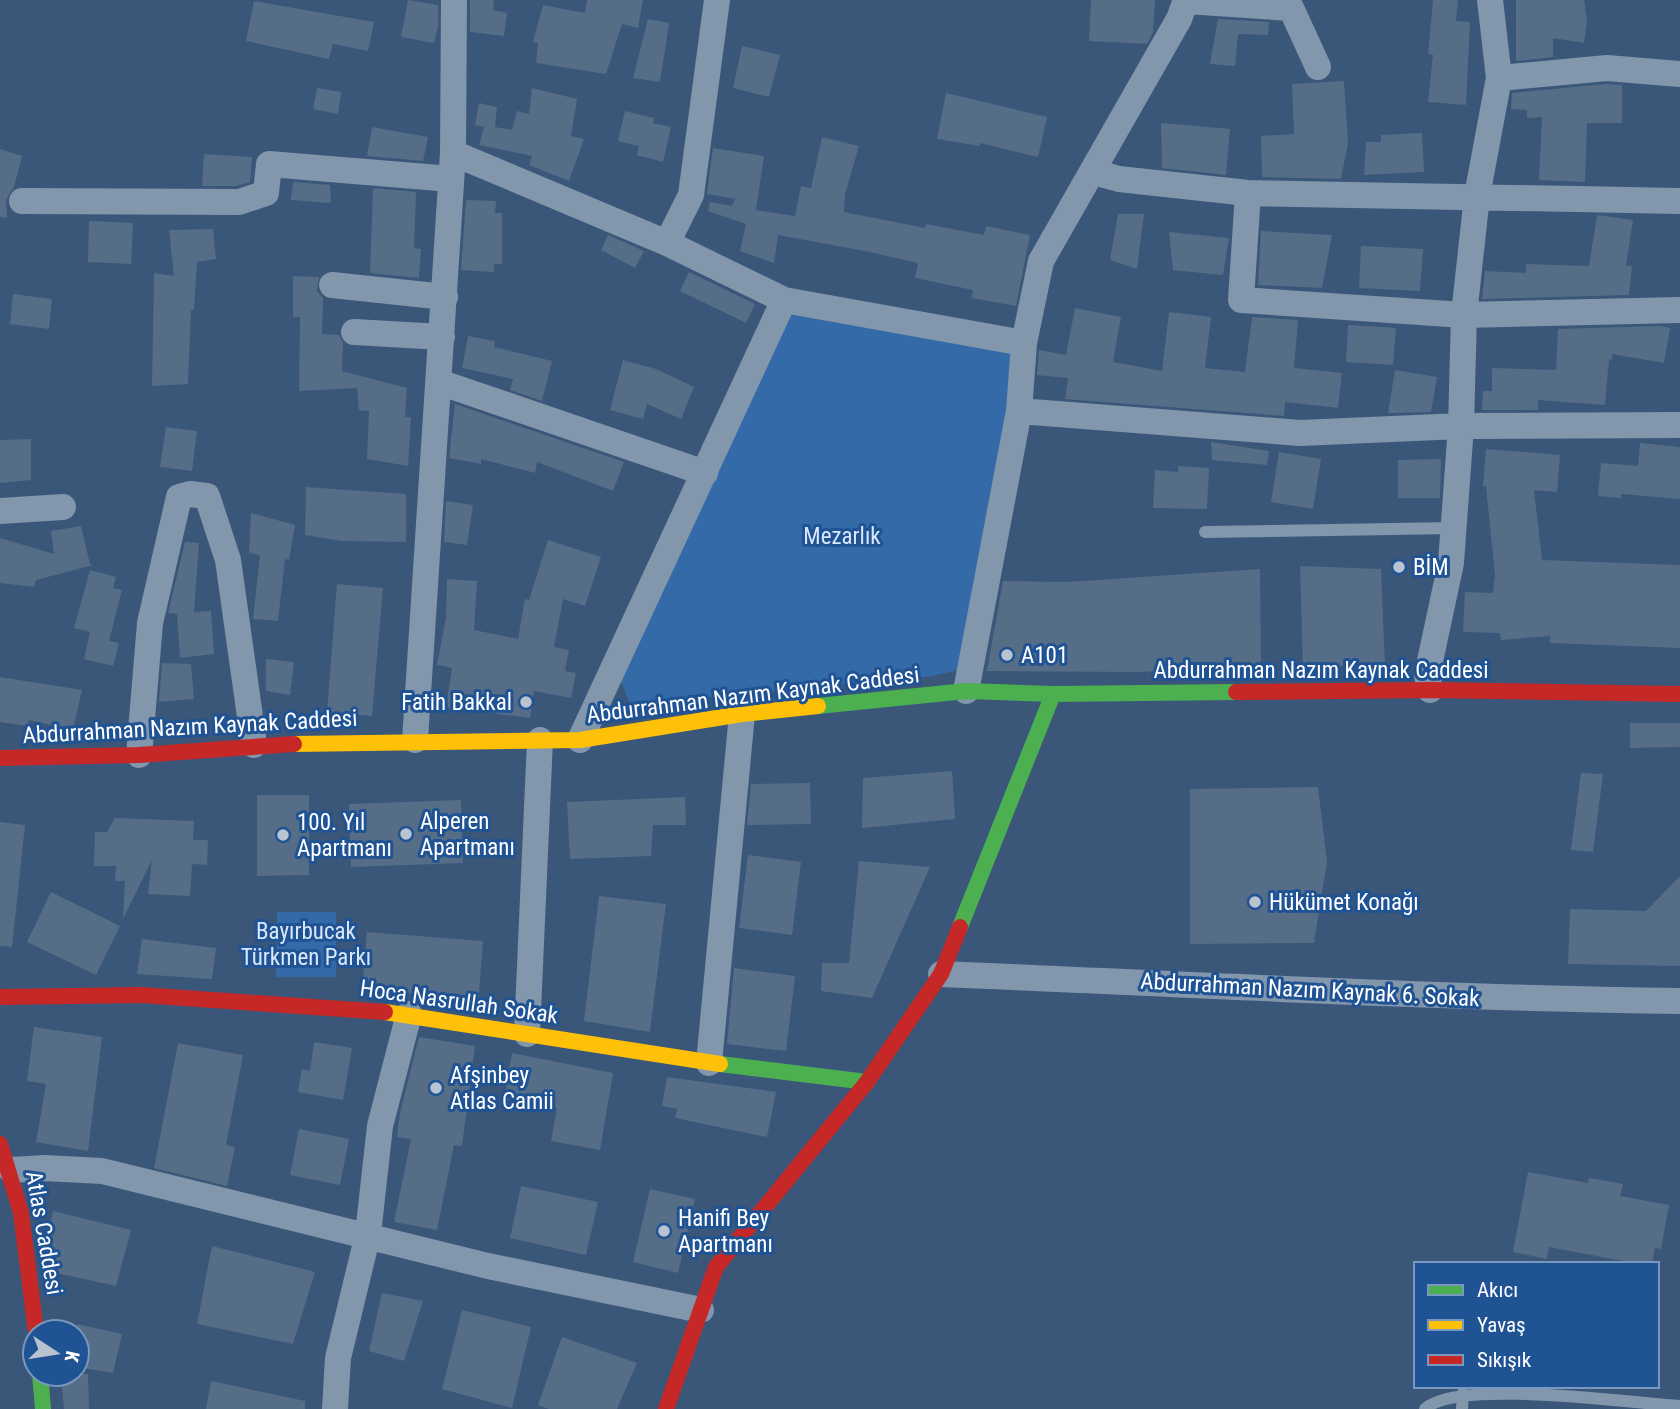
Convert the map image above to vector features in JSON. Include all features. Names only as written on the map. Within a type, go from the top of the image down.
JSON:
[{"type":"street","points":[[415,740],[453,153],[454,0]]},
{"type":"street","points":[[667,243],[691,195],[717,0]]},
{"type":"street","points":[[1430,690],[1427,675],[1451,563],[1461,425],[1464,315],[1477,196],[1499,78],[1490,0]]},
{"type":"street","points":[[966,691],[1019,411],[1024,342],[1041,261],[1179,19],[1186,1],[1292,8],[1318,67]]},
{"type":"street","points":[[1499,78],[1607,68],[1680,74]]},
{"type":"street","points":[[453,153],[667,243],[784,300],[1024,342]]},
{"type":"street","points":[[22,201],[239,202],[266,193],[269,164],[451,179]]},
{"type":"street","points":[[1093,172],[1119,178],[1248,193],[1680,201]]},
{"type":"street","points":[[1248,193],[1241,300],[1464,315],[1680,310]]},
{"type":"street","points":[[331,285],[444,297]]},
{"type":"street","points":[[580,740],[784,300]]},
{"type":"street","points":[[354,332],[442,337]]},
{"type":"street","points":[[439,382],[705,473]]},
{"type":"street","points":[[1019,411],[1300,433],[1461,425],[1680,425]]},
{"type":"street","points":[[139,755],[150,622],[178,497],[190,494],[207,496],[228,560],[254,745]]},
{"type":"street","points":[[0,512],[64,507]]},
{"type":"street","name":"Abdurrahman Nazım Kaynak Caddesi","points":[[0,758],[139,755],[254,745],[415,740],[580,740],[742,714],[966,691],[1053,694],[1430,690],[1680,694]]},
{"type":"street","points":[[666,1409],[716,1267],[867,1082],[941,974],[1053,694]]},
{"type":"street","points":[[709,1063],[742,714]]},
{"type":"street","points":[[527,1034],[540,740]]},
{"type":"street","name":"Abdurrahman Nazım Kaynak 6. Sokak","points":[[941,974],[1392,991],[1486,999],[1680,1001]]},
{"type":"street","name":"Hoca Nasrullah Sokak","points":[[0,997],[141,995],[409,1014],[709,1063],[867,1082]]},
{"type":"street","points":[[335,1409],[338,1359],[368,1234],[380,1125],[409,1014]]},
{"type":"street","name":"Atlas Caddesi","points":[[0,1144],[11,1170],[25,1230],[34,1318]]},
{"type":"street","points":[[11,1170],[44,1168],[102,1171],[368,1234],[488,1266],[701,1310]]},
{"type":"street","points":[[41,1388],[43,1409]]},
{"type":"lane","points":[[1205,532],[1454,527]]},
{"type":"lane","points":[[1425,1409],[1430,1404],[1463,1393],[1539,1395],[1680,1406]]},
{"type":"lane","points":[[1462,1409],[1463,1393]]},
{"type":"green space","name":"Mezarlık","points":[[784,300],[1024,343],[963,669],[932,676],[630,704],[620,679]]},
{"type":"green space","name":"Bayırbucak Türkmen Parkı","points":[[277,912],[336,912],[336,977],[276,977]]},
{"type":"building","points":[[408,0],[438,5],[438,27],[434,43],[401,37]]},
{"type":"building","points":[[470,0],[494,0],[493,10],[507,13],[504,36],[470,32]]},
{"type":"building","points":[[587,0],[643,0],[638,28],[622,24],[606,74],[536,63],[538,43],[533,42],[543,5],[585,13]]},
{"type":"building","points":[[1091,0],[1155,0],[1153,32],[1147,44],[1089,41]]},
{"type":"building","points":[[1433,0],[1458,0],[1456,21],[1470,22],[1466,105],[1428,102],[1433,55],[1428,54]]},
{"type":"building","points":[[1516,0],[1584,0],[1587,22],[1584,43],[1553,38],[1553,57],[1516,61]]},
{"type":"building","points":[[254,1],[374,22],[368,51],[333,44],[329,59],[246,41]]},
{"type":"building","points":[[648,19],[669,23],[660,82],[633,78]]},
{"type":"building","points":[[1218,19],[1269,22],[1268,35],[1238,34],[1235,66],[1210,64]]},
{"type":"building","points":[[742,46],[780,55],[769,97],[733,88]]},
{"type":"building","points":[[1344,81],[1348,143],[1341,179],[1262,177],[1261,136],[1294,134],[1292,84]]},
{"type":"building","points":[[1622,85],[1622,123],[1587,123],[1585,182],[1539,180],[1542,117],[1527,118],[1527,110],[1511,109],[1512,93]]},
{"type":"building","points":[[317,88],[341,92],[338,114],[313,109]]},
{"type":"building","points":[[532,88],[577,99],[571,136],[584,139],[569,181],[529,165],[532,156],[479,145],[484,127],[475,125],[479,103],[497,107],[495,127],[512,130],[517,111],[529,114]]},
{"type":"building","points":[[946,93],[1047,117],[1038,157],[980,143],[980,146],[937,139]]},
{"type":"building","points":[[625,111],[654,118],[653,123],[671,127],[663,162],[637,155],[639,146],[618,141]]},
{"type":"building","points":[[1161,123],[1230,129],[1226,175],[1162,168]]},
{"type":"building","points":[[372,127],[428,137],[423,161],[367,156]]},
{"type":"building","points":[[1422,133],[1424,172],[1364,175],[1366,142],[1381,142],[1381,135]]},
{"type":"building","points":[[822,137],[859,146],[845,194],[844,212],[925,228],[926,224],[984,235],[986,226],[1030,235],[1016,306],[972,298],[973,290],[915,278],[918,263],[865,251],[778,235],[774,263],[740,251],[746,224],[708,211],[710,202],[732,206],[735,199],[707,194],[713,148],[764,156],[756,210],[795,216],[801,186],[811,188]]},
{"type":"building","points":[[0,149],[22,156],[14,187],[6,200],[7,218],[0,217]]},
{"type":"building","points":[[204,154],[252,157],[250,182],[236,186],[202,186]]},
{"type":"building","points":[[293,182],[330,185],[331,203],[291,200]]},
{"type":"building","points":[[373,188],[416,192],[414,248],[421,249],[419,278],[370,273]]},
{"type":"building","points":[[466,200],[496,201],[495,213],[502,213],[502,264],[494,264],[494,272],[461,270]]},
{"type":"building","points":[[1118,214],[1144,214],[1137,269],[1110,260]]},
{"type":"building","points":[[1597,215],[1633,220],[1626,266],[1632,266],[1629,295],[1482,299],[1485,271],[1526,273],[1526,264],[1589,266]]},
{"type":"building","points":[[89,221],[133,223],[131,264],[88,262]]},
{"type":"building","points":[[213,229],[216,259],[197,262],[194,310],[191,310],[188,384],[152,386],[154,273],[174,276],[169,230]]},
{"type":"building","points":[[1261,231],[1332,235],[1322,288],[1258,285]]},
{"type":"building","points":[[1169,232],[1229,238],[1223,275],[1173,270]]},
{"type":"building","points":[[608,235],[644,251],[635,268],[601,250]]},
{"type":"building","points":[[1361,246],[1423,249],[1420,291],[1359,288]]},
{"type":"building","points":[[689,272],[755,304],[746,323],[680,291]]},
{"type":"building","points":[[293,276],[319,277],[317,291],[323,298],[322,334],[339,335],[343,343],[342,371],[407,388],[405,417],[411,417],[408,466],[367,459],[369,411],[359,410],[357,388],[299,391],[300,317],[293,317]]},
{"type":"building","points":[[13,294],[52,299],[49,329],[10,324]]},
{"type":"building","points":[[1075,308],[1121,317],[1113,362],[1162,371],[1169,312],[1211,317],[1205,368],[1245,372],[1252,317],[1298,320],[1294,368],[1342,373],[1338,408],[1285,402],[1284,416],[1065,399],[1068,378],[1037,375],[1039,350],[1066,355]]},
{"type":"building","points":[[1348,325],[1396,328],[1393,365],[1346,362]]},
{"type":"building","points":[[1670,328],[1664,363],[1612,354],[1612,360],[1609,359],[1605,405],[1538,400],[1538,410],[1482,410],[1483,391],[1492,391],[1492,368],[1556,370],[1558,329]]},
{"type":"building","points":[[468,336],[495,341],[494,347],[552,361],[542,401],[510,390],[513,379],[462,368]]},
{"type":"building","points":[[623,360],[656,369],[694,387],[681,419],[647,404],[643,419],[610,410]]},
{"type":"building","points":[[1395,370],[1437,377],[1431,412],[1388,413]]},
{"type":"building","points":[[455,404],[624,462],[613,491],[537,462],[535,473],[481,459],[481,464],[449,458]]},
{"type":"building","points":[[166,427],[197,431],[192,471],[160,467]]},
{"type":"building","points":[[31,439],[31,480],[0,483],[0,440]]},
{"type":"building","points":[[1211,442],[1269,451],[1267,465],[1212,460]]},
{"type":"building","points":[[1640,443],[1680,447],[1680,499],[1621,494],[1621,498],[1598,496],[1601,463],[1638,466]]},
{"type":"building","points":[[1486,449],[1560,455],[1557,492],[1534,490],[1542,560],[1680,565],[1680,648],[1550,643],[1550,636],[1501,640],[1500,633],[1463,632],[1465,592],[1493,593],[1495,575],[1486,486],[1483,486]]},
{"type":"building","points":[[1279,452],[1321,459],[1313,509],[1271,502]]},
{"type":"building","points":[[1441,459],[1440,498],[1398,498],[1398,460]]},
{"type":"building","points":[[1178,466],[1209,468],[1207,509],[1153,508],[1155,470],[1178,472]]},
{"type":"building","points":[[306,487],[406,494],[406,542],[342,541],[305,535]]},
{"type":"building","points":[[446,501],[473,505],[467,545],[444,542]]},
{"type":"building","points":[[251,513],[295,525],[289,560],[285,559],[278,621],[253,619],[260,555],[249,553]]},
{"type":"building","points":[[81,526],[90,564],[93,565],[36,580],[34,587],[0,583],[0,538],[54,554],[51,531]]},
{"type":"building","points":[[548,540],[601,557],[585,606],[563,599],[554,647],[569,650],[565,671],[576,673],[571,698],[534,691],[530,718],[446,707],[452,668],[437,665],[446,618],[447,579],[477,581],[474,630],[518,639],[525,599],[529,600]]},
{"type":"building","points":[[185,542],[199,543],[194,612],[211,611],[214,654],[180,658],[177,614],[168,613]]},
{"type":"building","points":[[1300,566],[1381,569],[1385,664],[1303,668]]},
{"type":"building","points":[[1260,569],[1261,667],[1136,672],[987,671],[1003,581],[1068,582]]},
{"type":"building","points":[[90,570],[116,577],[113,588],[122,590],[109,641],[119,643],[113,666],[84,659],[90,632],[74,628]]},
{"type":"building","points":[[337,584],[383,588],[372,716],[327,712]]},
{"type":"building","points":[[266,659],[294,662],[290,695],[266,691]]},
{"type":"building","points":[[162,663],[191,664],[194,699],[159,702]]},
{"type":"building","points":[[0,677],[82,690],[73,730],[29,720],[28,726],[0,722]]},
{"type":"building","points":[[1630,723],[1680,723],[1680,747],[1630,748]]},
{"type":"building","points":[[952,771],[955,819],[862,828],[863,778]]},
{"type":"building","points":[[1581,773],[1603,774],[1593,852],[1571,850]]},
{"type":"building","points":[[810,783],[811,824],[747,825],[751,784]]},
{"type":"building","name":"Hükümet Konağı","points":[[1318,787],[1327,862],[1314,943],[1190,944],[1190,789]]},
{"type":"building","name":"100. Yıl Apartmanı","points":[[257,795],[309,795],[309,875],[257,876]]},
{"type":"building","points":[[685,797],[686,825],[653,825],[651,856],[570,859],[567,802]]},
{"type":"building","name":"Alperen Apartmanı","points":[[461,800],[463,863],[351,867],[349,804]]},
{"type":"building","points":[[115,818],[194,821],[193,840],[208,840],[207,865],[192,864],[190,896],[148,894],[152,860],[123,919],[125,881],[115,881],[116,866],[94,866],[95,832],[107,832]]},
{"type":"building","points":[[0,822],[25,825],[12,947],[0,946]]},
{"type":"building","points":[[748,855],[801,862],[792,935],[739,928]]},
{"type":"building","points":[[859,861],[930,867],[872,998],[821,991],[822,963],[849,963]]},
{"type":"building","points":[[1680,876],[1680,966],[1568,964],[1570,909],[1646,911]]},
{"type":"building","points":[[51,892],[120,926],[96,975],[27,942]]},
{"type":"building","points":[[599,896],[666,904],[650,1032],[584,1021]]},
{"type":"building","points":[[367,932],[483,941],[478,1004],[411,993],[362,990]]},
{"type":"building","points":[[142,939],[216,948],[212,979],[137,974]]},
{"type":"building","points":[[734,968],[795,976],[786,1051],[727,1044]]},
{"type":"building","points":[[34,1027],[102,1037],[88,1151],[36,1142],[46,1084],[27,1081]]},
{"type":"building","name":"Afşinbey Atlas Camii","points":[[419,1037],[475,1046],[462,1146],[454,1145],[437,1230],[394,1222],[411,1139],[397,1137],[400,1113]]},
{"type":"building","points":[[314,1042],[352,1048],[343,1100],[298,1092],[302,1069],[310,1071]]},
{"type":"building","points":[[178,1043],[243,1055],[226,1145],[235,1147],[227,1186],[154,1168]]},
{"type":"building","points":[[512,1053],[613,1073],[600,1150],[551,1141],[557,1108],[504,1099]]},
{"type":"building","points":[[667,1077],[776,1092],[767,1137],[675,1118],[677,1109],[662,1106]]},
{"type":"building","points":[[299,1129],[349,1139],[340,1185],[290,1175]]},
{"type":"building","points":[[1528,1172],[1588,1183],[1589,1178],[1623,1184],[1620,1196],[1669,1205],[1661,1249],[1655,1248],[1652,1262],[1623,1262],[1549,1247],[1547,1259],[1513,1252]]},
{"type":"building","points":[[521,1186],[598,1202],[586,1255],[510,1238]]},
{"type":"building","name":"Hanifi Bey Apartmanı","points":[[650,1189],[695,1199],[678,1273],[633,1262]]},
{"type":"building","points":[[53,1211],[131,1230],[116,1286],[52,1272],[48,1245]]},
{"type":"building","points":[[212,1246],[315,1272],[293,1344],[197,1324]]},
{"type":"building","points":[[382,1293],[423,1301],[404,1361],[369,1351]]},
{"type":"building","points":[[462,1310],[531,1327],[512,1408],[442,1389]]},
{"type":"building","points":[[91,1327],[122,1334],[113,1373],[91,1369]]},
{"type":"building","points":[[562,1337],[637,1363],[617,1409],[549,1409],[538,1405]]},
{"type":"building","points":[[211,1381],[305,1401],[305,1409],[206,1409]]},
{"type":"building","points":[[62,1388],[88,1388],[89,1409],[64,1409]]},
{"type":"traffic: fast","points":[[818,706],[966,691],[1053,694],[1236,692]]},
{"type":"traffic: fast","points":[[960,927],[1053,694]]},
{"type":"traffic: fast","points":[[720,1064],[867,1082]]},
{"type":"traffic: fast","points":[[41,1388],[43,1409]]},
{"type":"traffic: slow","points":[[294,744],[580,740],[742,714],[818,706]]},
{"type":"traffic: slow","points":[[385,1012],[720,1064]]},
{"type":"traffic: jam","points":[[1236,692],[1430,690],[1680,694]]},
{"type":"traffic: jam","points":[[0,758],[139,755],[294,744]]},
{"type":"traffic: jam","points":[[666,1409],[716,1267],[867,1082],[941,974],[960,927]]},
{"type":"traffic: jam","points":[[0,997],[141,995],[385,1012]]},
{"type":"traffic: jam","points":[[0,1144],[21,1213],[34,1318]]},
{"type":"place","name":"BİM","points":[[1399,567]]},
{"type":"place","name":"A101","points":[[1007,655]]},
{"type":"place","name":"Fatih Bakkal","points":[[526,702]]},
{"type":"place","name":"Alperen Apartmanı","points":[[406,834]]},
{"type":"place","name":"100. Yıl Apartmanı","points":[[283,835]]},
{"type":"place","name":"Hükümet Konağı","points":[[1255,902]]},
{"type":"place","name":"Afşinbey Atlas Camii","points":[[436,1088]]},
{"type":"place","name":"Hanifi Bey Apartmanı","points":[[664,1231]]}]
